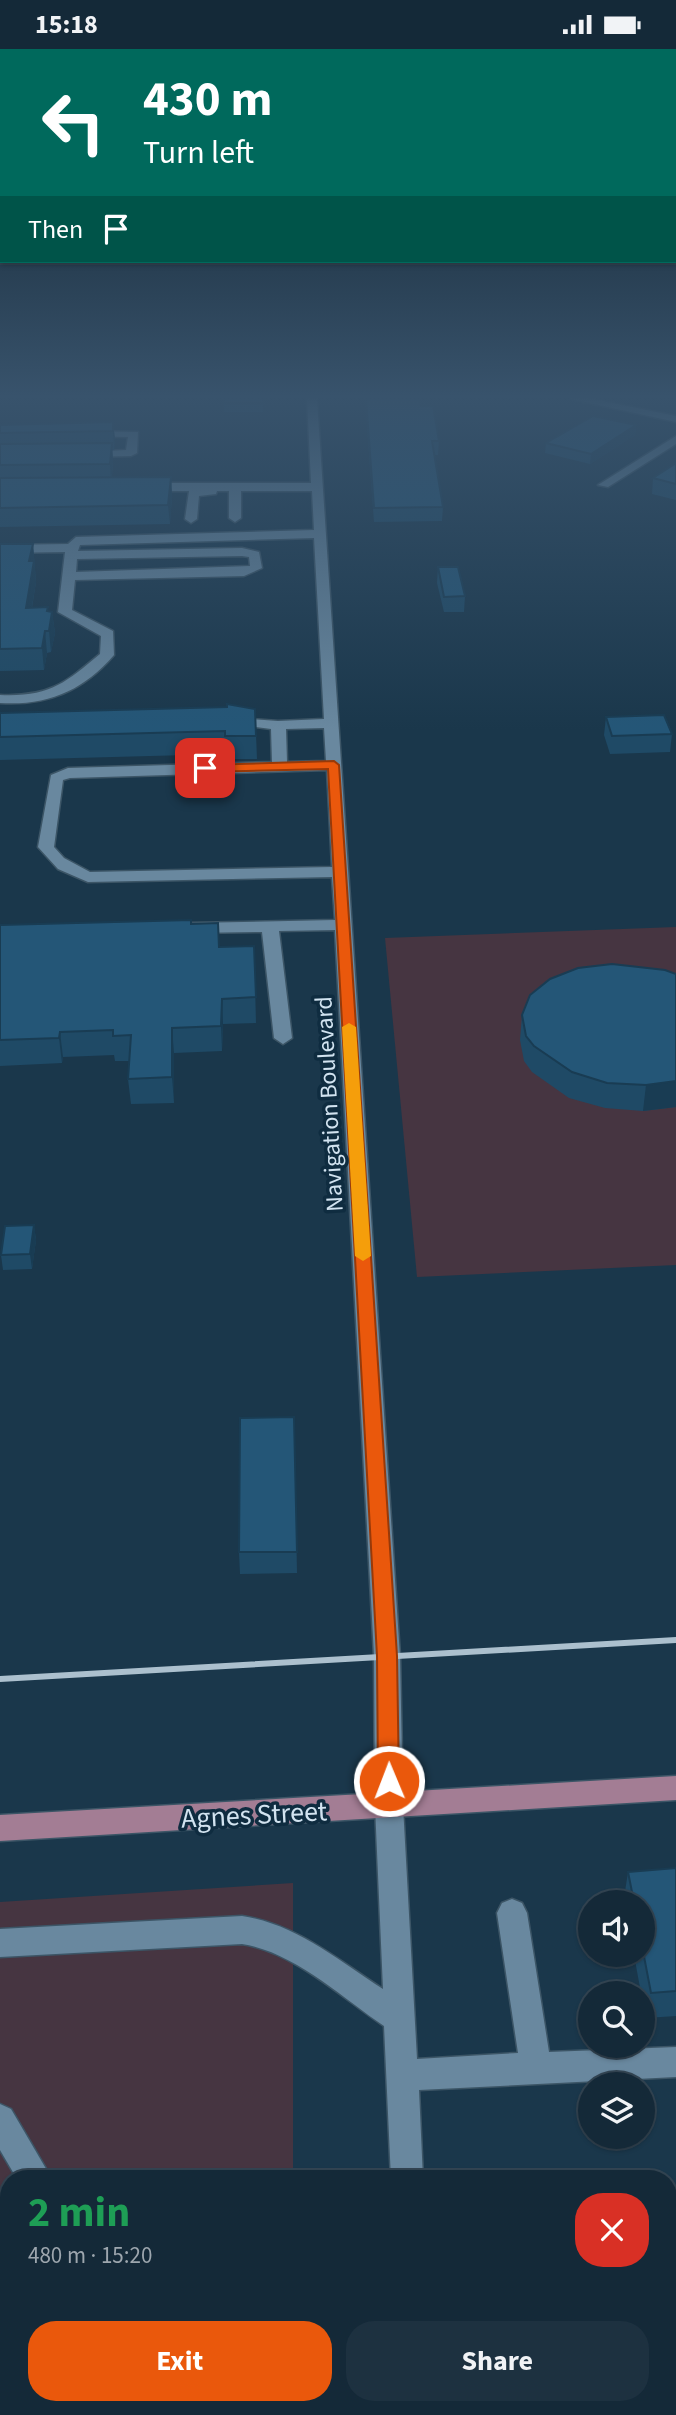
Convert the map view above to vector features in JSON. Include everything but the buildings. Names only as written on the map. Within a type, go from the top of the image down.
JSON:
[{"type":"main road","name":"Agnes Street","points":[[0,1828],[676,1788]]},
{"type":"street","points":[[191,519],[192,509]]},
{"type":"street","points":[[235,509],[235,518]]},
{"type":"street","name":"Navigation Boulevard","points":[[318,509],[387,1656],[389,1806],[407,2170]]},
{"type":"street","points":[[0,699],[30,701],[52,698],[107,655],[108,634],[65,612],[68,576],[76,541],[320,534]]},
{"type":"street","points":[[0,549],[242,552],[255,555],[256,568],[244,572],[68,576]]},
{"type":"street","points":[[219,719],[278,725],[331,723]]},
{"type":"street","points":[[278,725],[281,766]]},
{"type":"street","points":[[334,765],[79,771],[56,778],[46,839],[50,855],[72,871],[102,878],[340,872]]},
{"type":"street","points":[[175,928],[343,925]]},
{"type":"street","points":[[270,926],[283,1038]]},
{"type":"street","points":[[512,1913],[536,2068]]},
{"type":"street","points":[[0,1943],[242,1930],[268,1934],[306,1955],[400,2019]]},
{"type":"street","points":[[402,2074],[676,2061]]},
{"type":"street","points":[[0,2120],[31,2170]]},
{"type":"shaded area","points":[[676,927],[676,1265],[417,1277],[385,938]]},
{"type":"shaded area","points":[[293,1883],[293,2170],[0,2170],[0,1902]]},
{"type":"railway","points":[[0,1679],[676,1640]]},
{"type":"slow traffic","points":[[349,1027],[363,1256]]},
{"type":"route","points":[[205,768],[334,765],[387,1656],[389,1781]]}]
